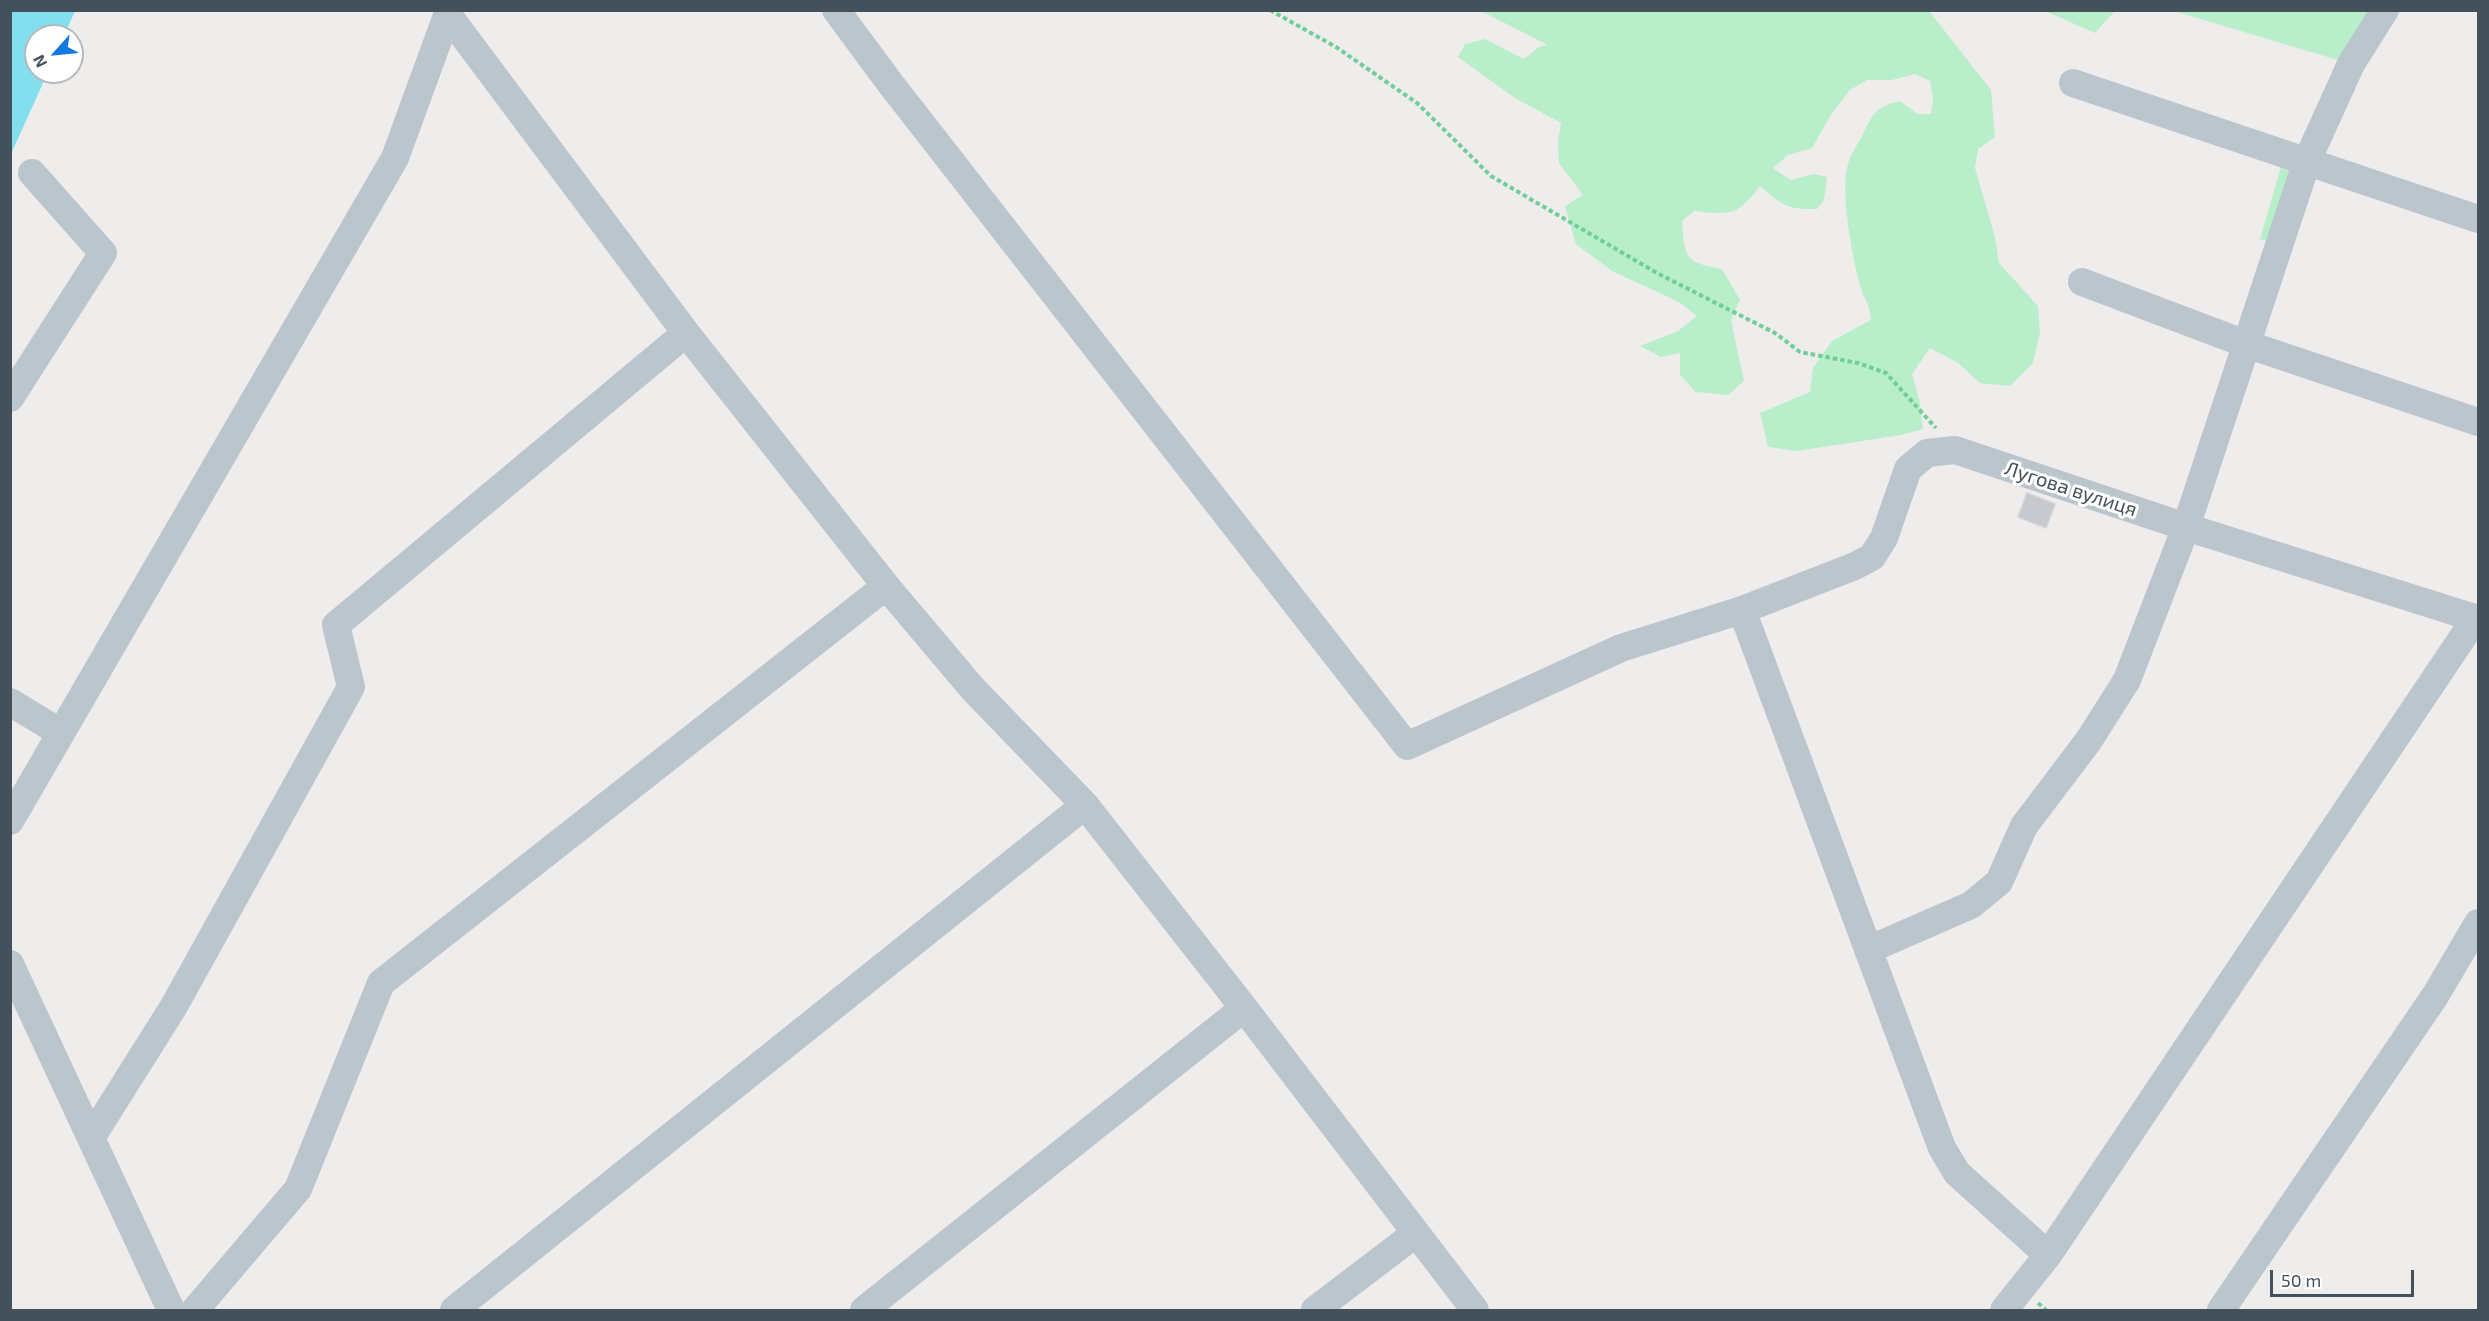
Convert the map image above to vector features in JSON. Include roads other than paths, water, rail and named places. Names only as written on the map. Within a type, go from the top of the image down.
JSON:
[{"type":"street","points":[[836,10],[890,83],[1407,746],[1558,679],[1621,648],[1742,610],[1942,1148],[1957,1173],[2048,1255]]},
{"type":"street","points":[[1868,950],[1971,905],[1999,882],[2024,826],[2089,740],[2127,680],[2186,527],[2307,161],[2351,64],[2385,10]]},
{"type":"street","points":[[448,13],[686,333],[886,586],[973,689],[1085,805],[1244,1008],[1475,1311]]},
{"type":"street","points":[[10,821],[395,158],[448,13]]},
{"type":"street","points":[[2073,83],[2478,219]]},
{"type":"street","points":[[10,398],[103,254],[32,173]]},
{"type":"street","points":[[2082,282],[2246,344],[2478,422]]},
{"type":"street","points":[[91,1138],[174,1006],[351,687],[336,625],[686,333]]},
{"type":"street","name":"Лугова вулиця","points":[[1742,610],[1855,566],[1872,557],[1884,538],[1908,469],[1927,453],[1955,450],[2186,527],[2477,619]]},
{"type":"street","points":[[195,1311],[298,1189],[381,982],[886,586]]},
{"type":"street","points":[[2004,1311],[2048,1255],[2477,619]]},
{"type":"street","points":[[10,702],[61,734]]},
{"type":"street","points":[[454,1311],[1085,805]]},
{"type":"street","points":[[2221,1311],[2435,996],[2478,923]]},
{"type":"street","points":[[10,964],[171,1311]]},
{"type":"street","points":[[864,1311],[1244,1008]]},
{"type":"street","points":[[1315,1311],[1415,1234]]},
{"type":"water","points":[[11,10],[75,11],[69,24],[24,24],[24,84],[43,84],[11,154]]}]
